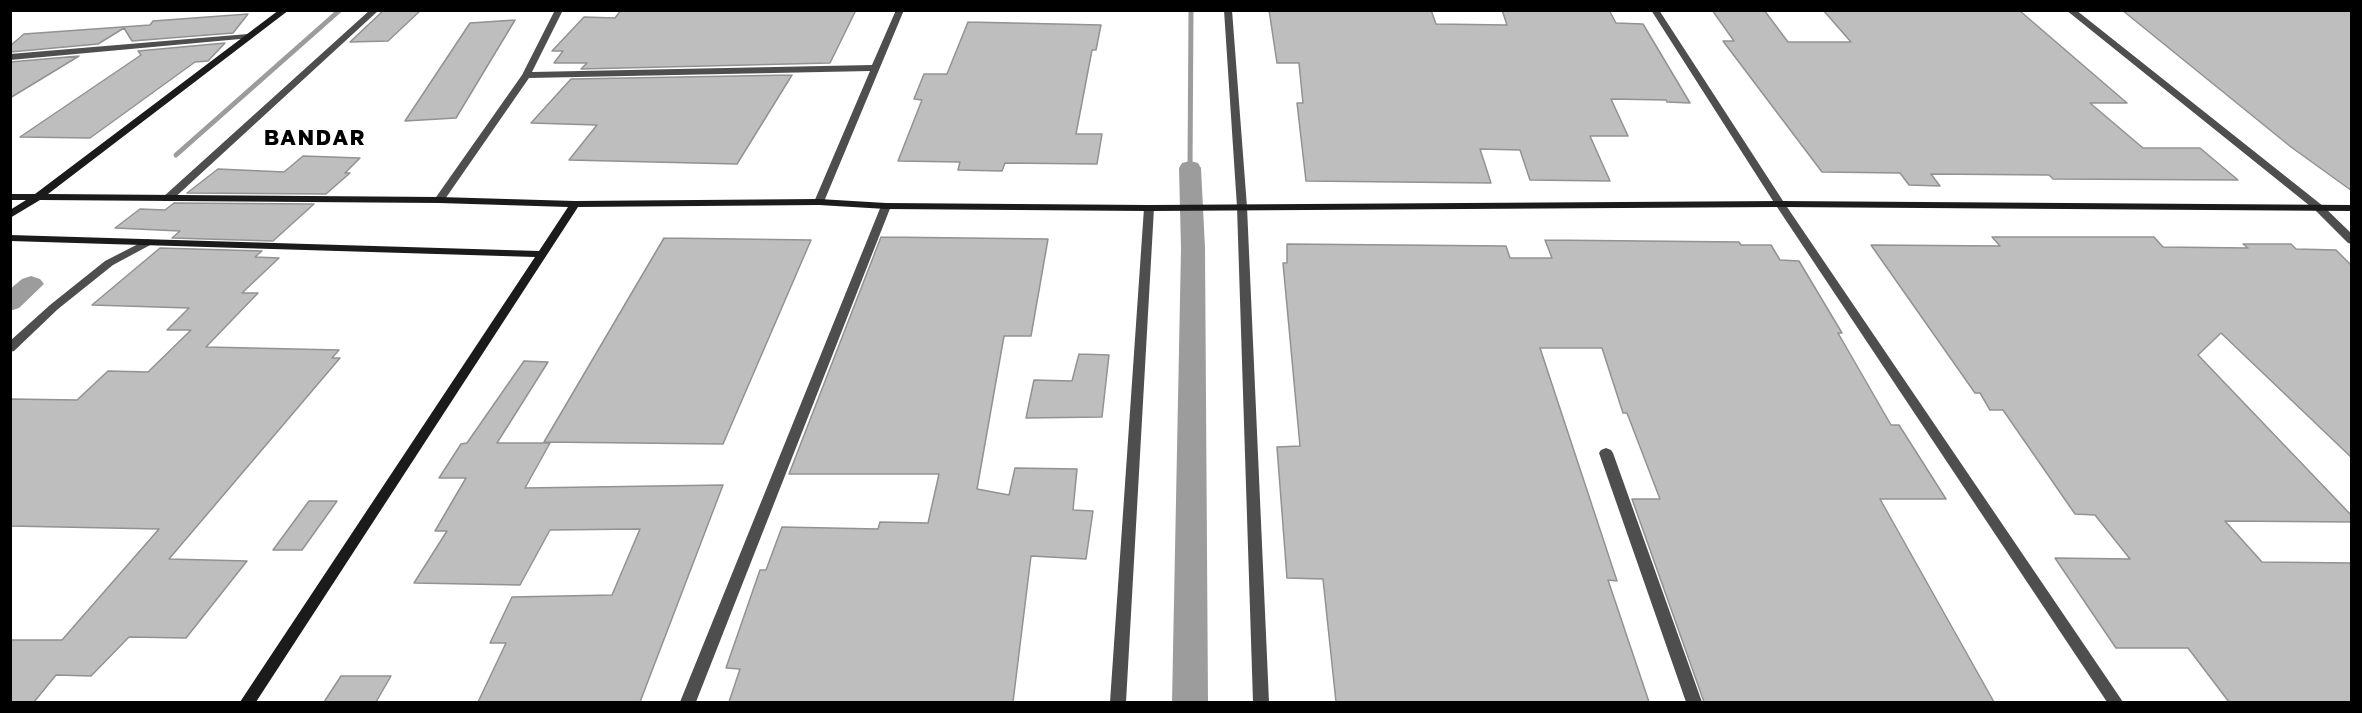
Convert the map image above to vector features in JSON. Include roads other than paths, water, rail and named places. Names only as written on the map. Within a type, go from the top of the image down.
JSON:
[{"type":"street","points":[[10,215],[38,197],[285,10]]},
{"type":"street","points":[[167,199],[375,10]]},
{"type":"street","points":[[439,200],[526,75],[559,10]]},
{"type":"street","points":[[819,202],[900,10]]},
{"type":"street","points":[[1228,10],[1242,207],[1260,702]]},
{"type":"street","points":[[1655,10],[1780,204],[2115,702]]},
{"type":"street","points":[[2070,10],[2319,208],[2352,241]]},
{"type":"street","points":[[10,57],[248,36]]},
{"type":"street","points":[[526,75],[876,68]]},
{"type":"street","points":[[10,197],[439,200],[575,204],[819,202],[886,206],[1149,208],[1780,204],[2352,208]]},
{"type":"street","points":[[248,702],[540,254],[575,204]]},
{"type":"street","points":[[688,702],[886,206]]},
{"type":"street","points":[[1118,702],[1149,208]]},
{"type":"street","points":[[10,238],[540,254]]},
{"type":"street","points":[[10,348],[54,307],[109,263],[148,242]]},
{"type":"street","points":[[1606,453],[1694,702]]},
{"type":"waterway","points":[[176,155],[340,10]]},
{"type":"waterway","points":[[1190,168],[1191,10]]},
{"type":"waterway","points":[[1190,168],[1193,248],[1190,702]]},
{"type":"waterway","points":[[10,303],[31,284]]},
{"type":"district","name":"BANDAR","points":[[315,138]]}]
